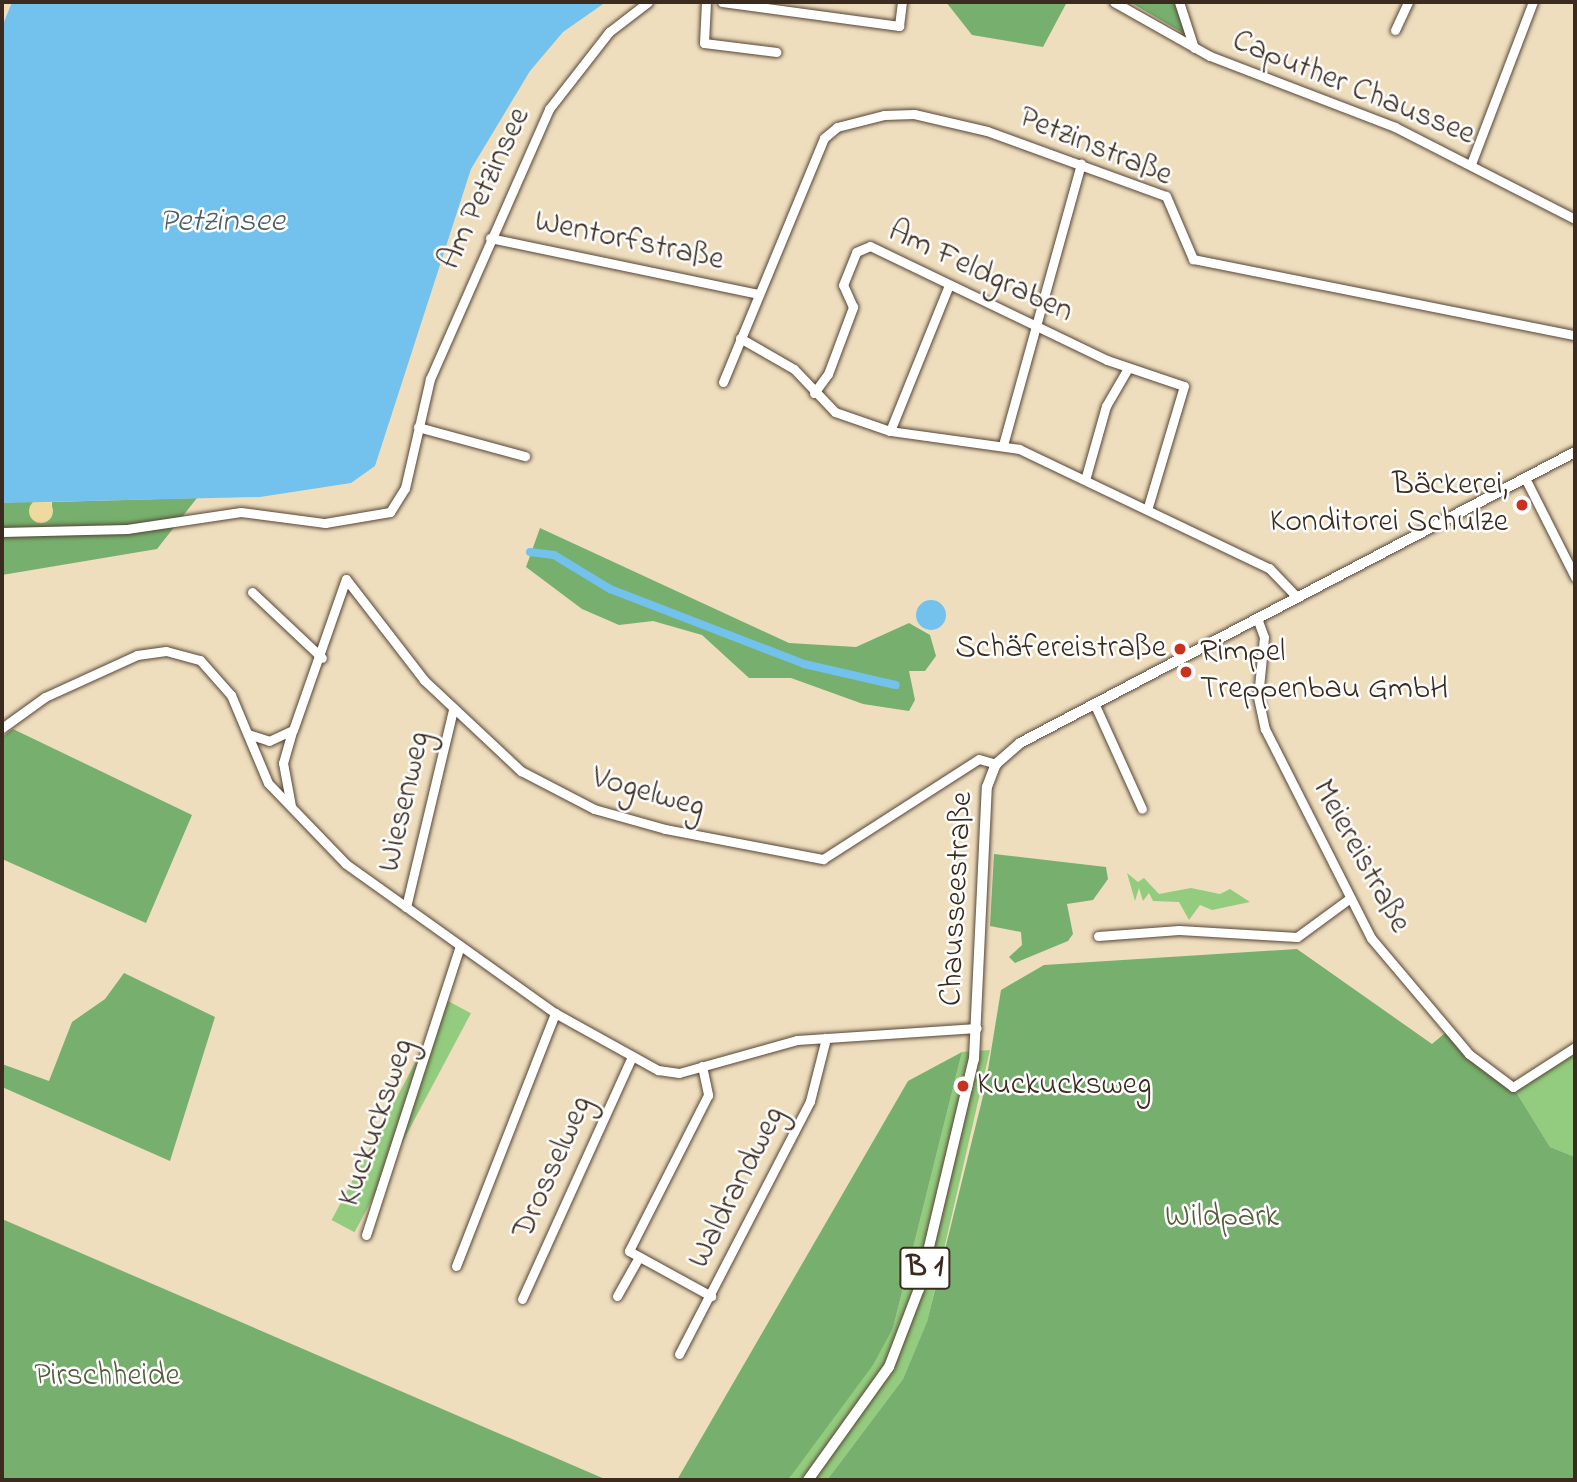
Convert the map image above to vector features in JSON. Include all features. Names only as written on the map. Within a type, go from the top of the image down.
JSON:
[{"type":"main road","name":"Chausseestraße","points":[[977,1028],[987,787],[996,764],[1020,743],[1094,703],[1575,452]]},
{"type":"main road","name":"B 1","points":[[808,1480],[878,1385],[906,1331],[965,1108],[977,1028]]},
{"type":"street","name":"Am Petzinsee","points":[[2,532],[127,529],[241,512],[325,523],[381,516],[401,499],[430,379],[490,238],[559,91],[609,32],[648,2]]},
{"type":"street","points":[[706,2],[704,43],[776,52]]},
{"type":"street","points":[[722,2],[899,26],[902,2]]},
{"type":"street","points":[[788,11],[794,2]]},
{"type":"street","name":"Caputher Chaussee","points":[[1114,2],[1194,48],[1471,164],[1575,219]]},
{"type":"street","points":[[1178,2],[1194,48]]},
{"type":"street","points":[[1395,30],[1408,2]]},
{"type":"street","points":[[1471,164],[1533,2]]},
{"type":"street","name":"Petzinstraße","points":[[723,382],[811,162],[837,127],[914,114],[1081,164],[1166,196],[1193,259],[1575,335]]},
{"type":"street","points":[[1003,445],[1039,328],[1081,164]]},
{"type":"street","name":"Wentorfstraße","points":[[490,238],[758,294]]},
{"type":"street","name":"Am Feldgraben","points":[[814,393],[828,374],[853,307],[843,285],[863,246],[1128,368],[1177,382],[1186,392],[1148,507]]},
{"type":"street","points":[[890,431],[949,285]]},
{"type":"street","points":[[740,338],[775,354],[835,412],[890,431],[1003,445],[1148,507],[1269,568],[1297,597]]},
{"type":"street","points":[[1086,480],[1107,406],[1128,368]]},
{"type":"street","points":[[418,427],[525,456]]},
{"type":"street","points":[[1525,478],[1575,577]]},
{"type":"street","name":"Vogelweg","points":[[322,658],[346,579],[453,709],[521,771],[594,809],[802,858],[838,853],[917,794],[979,759],[996,764]]},
{"type":"street","points":[[252,592],[322,658],[293,730],[283,763],[292,809]]},
{"type":"street","name":"Meiereistraße","points":[[1257,618],[1264,637],[1258,697],[1265,729],[1349,899],[1380,950],[1469,1054],[1513,1087],[1575,1047]]},
{"type":"street","points":[[2,728],[101,670],[166,651],[215,670],[268,783],[346,864],[555,1013],[632,1056],[669,1072],[702,1066],[755,1048],[826,1038],[977,1028]]},
{"type":"street","points":[[1094,703],[1142,809]]},
{"type":"street","name":"Wiesenweg","points":[[406,907],[453,709]]},
{"type":"street","points":[[247,734],[269,741],[293,730]]},
{"type":"street","points":[[1098,936],[1179,930],[1297,937],[1349,899]]},
{"type":"street","name":"Kuckucksweg","points":[[366,1235],[460,946]]},
{"type":"street","points":[[456,1266],[555,1013]]},
{"type":"street","name":"Waldrandweg","points":[[679,1354],[810,1101],[826,1038]]},
{"type":"street","name":"Drosselweg","points":[[522,1299],[632,1056]]},
{"type":"street","points":[[702,1066],[708,1095],[629,1251],[710,1296]]},
{"type":"street","points":[[617,1296],[639,1256]]},
{"type":"green space","points":[[946,2],[1067,2],[1043,47],[972,35]]},
{"type":"green space","points":[[1130,2],[1177,2],[1188,36]]},
{"type":"green space","points":[[197,498],[157,549],[2,575],[2,503],[31,501],[52,510],[52,502]]},
{"type":"green space","points":[[540,528],[789,643],[856,647],[909,623],[930,635],[936,656],[925,671],[909,671],[915,700],[909,711],[863,704],[791,678],[749,678],[702,635],[653,621],[619,625],[582,609],[526,567]]},
{"type":"green space","points":[[13,729],[192,815],[146,923],[2,859],[2,737]]},
{"type":"green space","points":[[994,854],[1106,867],[1108,879],[1093,900],[1067,904],[1073,934],[1068,941],[1015,963],[1009,957],[1022,945],[1021,932],[990,926]]},
{"type":"green space","points":[[1127,873],[1138,882],[1144,878],[1159,894],[1191,888],[1220,894],[1230,889],[1250,902],[1212,910],[1200,905],[1189,920],[1179,902],[1153,901],[1149,893],[1143,901],[1139,888],[1135,901]]},
{"type":"green space","name":"Wildpark","points":[[1297,949],[1432,1044],[1451,1028],[1469,1054],[1513,1087],[1550,1147],[1575,1157],[1575,1480],[827,1480],[903,1379],[927,1322],[985,1088],[1001,990],[1044,965]]},
{"type":"green space","points":[[124,973],[215,1017],[170,1161],[2,1087],[2,1064],[49,1081],[72,1022],[105,999]]},
{"type":"green space","points":[[448,1001],[471,1013],[355,1232],[332,1220]]},
{"type":"green space","points":[[1575,1047],[1575,1157],[1550,1147],[1513,1087]]},
{"type":"green space","points":[[990,1050],[927,1323],[903,1379],[827,1480],[788,1480],[893,1328],[962,1052]]},
{"type":"green space","points":[[962,1052],[893,1328],[873,1365],[788,1480],[677,1480],[908,1081]]},
{"type":"green space","name":"Pirschheide","points":[[2,1219],[607,1480],[2,1480]]},
{"type":"sand","points":[[41,499],[49,503],[53,511],[49,519],[41,523],[33,519],[29,511],[33,503]]},
{"type":"water","name":"Petzinsee","points":[[12,2],[606,2],[563,32],[530,71],[471,169],[375,466],[351,483],[260,497],[2,503],[2,27]]},
{"type":"water","points":[[931,600],[937,601],[945,609],[945,621],[937,629],[931,630],[925,629],[917,621],[916,615],[917,609],[925,601]]},
{"type":"waterway","points":[[530,552],[554,555],[610,589],[804,664],[896,685]]},
{"type":"place","name":"Bäckerei, Konditorei Schulze","points":[[1522,505]]},
{"type":"place","name":"Schäfereistraße","points":[[1180,649]]},
{"type":"place","name":"Rimpel Treppenbau GmbH","points":[[1186,672]]},
{"type":"place","name":"Kuckucksweg","points":[[963,1086]]}]
